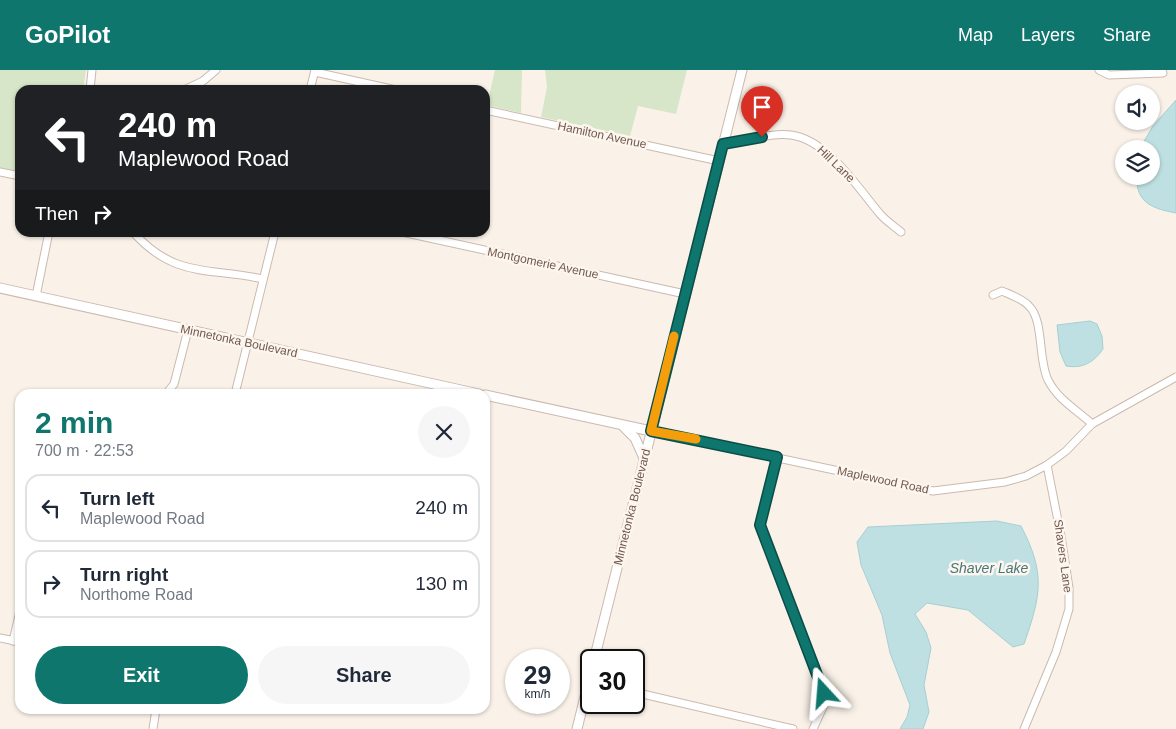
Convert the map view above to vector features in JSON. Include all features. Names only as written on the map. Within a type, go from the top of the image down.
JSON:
[{"type":"street","points":[[90,85],[92,70]]},
{"type":"street","points":[[195,85],[203,81],[216,70]]},
{"type":"street","points":[[651,431],[742,70]]},
{"type":"street","points":[[1099,70],[1110,75],[1163,73]]},
{"type":"street","points":[[311,85],[315,71],[375,85]]},
{"type":"street","name":"Hamilton Avenue","points":[[490,111],[719,161]]},
{"type":"street","name":"Hill Lane","points":[[723,144],[776,134],[797,136],[814,142],[864,191],[881,216],[901,232]]},
{"type":"street","points":[[0,172],[15,175]]},
{"type":"street","points":[[36,296],[49,237]]},
{"type":"street","points":[[138,237],[152,251],[182,266],[209,273],[239,274],[263,279]]},
{"type":"street","points":[[236,389],[249,343],[273,237]]},
{"type":"street","name":"Montgomerie Avenue","points":[[425,237],[685,294]]},
{"type":"street","name":"Minnetonka Boulevard","points":[[0,288],[456,389]]},
{"type":"street","points":[[993,295],[1002,291],[1031,307],[1036,318],[1044,369],[1048,380],[1064,402],[1092,424]]},
{"type":"street","points":[[170,389],[174,384],[188,330]]},
{"type":"street","name":"Maplewood Road","points":[[651,431],[933,491],[1004,482],[1026,476],[1047,465],[1066,451],[1092,424],[1176,377]]},
{"type":"street","name":"Minnetonka Boulevard","points":[[490,396],[651,431],[597,649]]},
{"type":"street","points":[[623,426],[635,438],[644,458]]},
{"type":"street","points":[[777,457],[760,525],[824,693],[824,705],[812,729]]},
{"type":"street","name":"Shavers Lane","points":[[1024,729],[1056,652],[1069,608],[1069,588],[1061,536],[1047,465]]},
{"type":"street","points":[[0,638],[15,642]]},
{"type":"street","points":[[645,695],[793,729]]},
{"type":"street","points":[[153,729],[155,714]]},
{"type":"street","points":[[577,729],[581,714]]},
{"type":"green space","points":[[0,70],[86,70],[84,85],[15,85],[15,171],[0,168]]},
{"type":"green space","points":[[495,70],[522,70],[521,113],[490,106],[490,92]]},
{"type":"green space","points":[[545,70],[687,70],[676,114],[638,106],[630,136],[541,117],[547,87]]},
{"type":"water","points":[[1176,100],[1176,213],[1153,207],[1143,199],[1137,185],[1160,185],[1160,140],[1145,140],[1151,130],[1160,130],[1160,118]]},
{"type":"water","points":[[1090,321],[1097,324],[1102,336],[1103,349],[1088,364],[1072,367],[1066,366],[1060,352],[1057,325]]},
{"type":"water","name":"Shaver Lake","points":[[997,521],[1021,526],[1034,558],[1038,585],[1037,598],[1024,644],[1013,647],[968,610],[927,603],[915,614],[926,632],[931,648],[924,685],[929,712],[923,729],[900,729],[907,717],[910,705],[890,653],[882,615],[861,565],[857,542],[868,527]]},
{"type":"slow traffic","points":[[674,336],[651,431],[696,439]]},
{"type":"route","points":[[762,137],[723,144],[651,431],[777,457],[760,525],[823,686],[824,693]]}]
